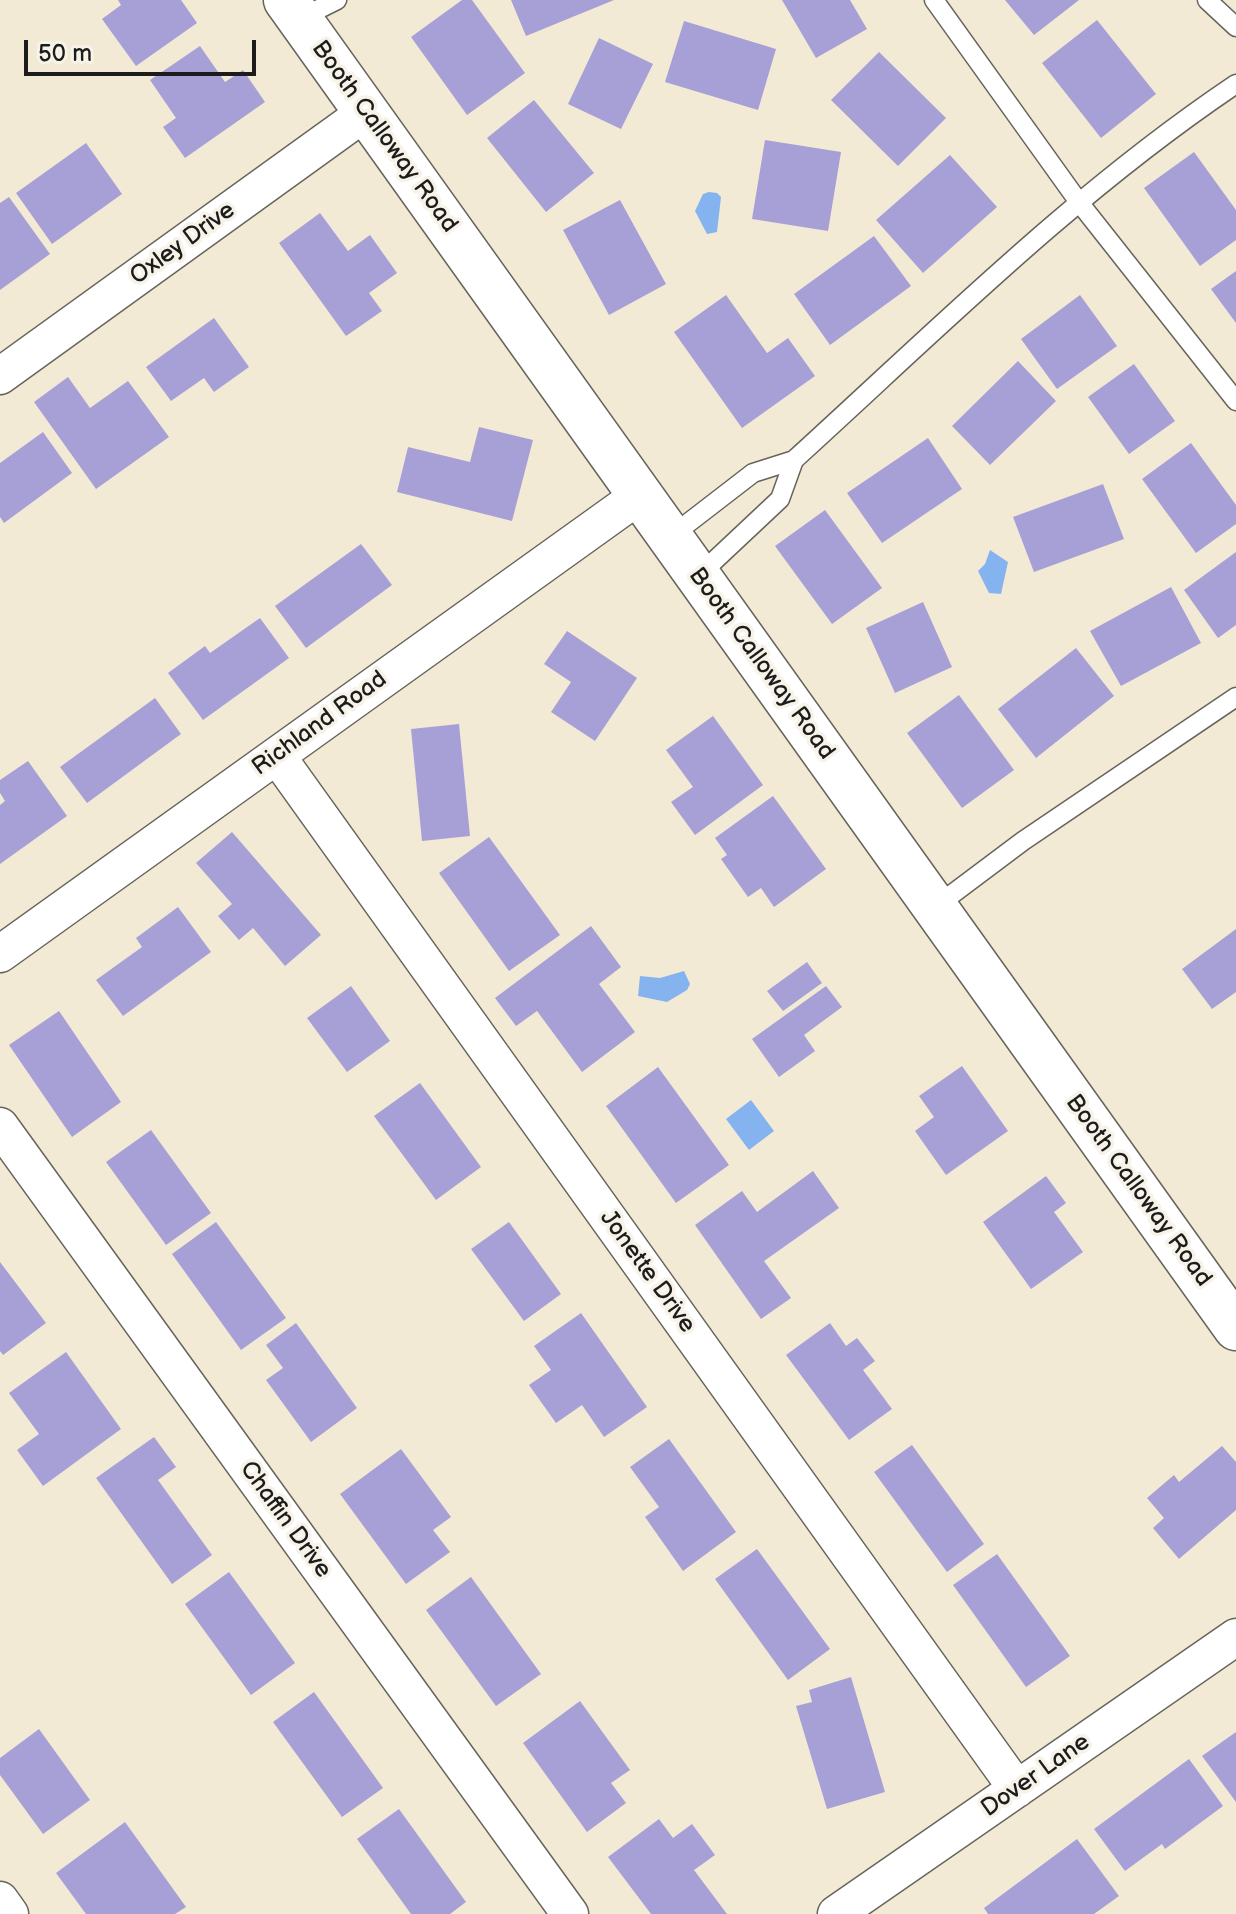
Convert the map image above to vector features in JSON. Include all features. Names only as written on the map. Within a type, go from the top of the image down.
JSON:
[{"type":"street","name":"Booth Calloway Road","points":[[307,6],[366,112],[1236,1328]]},
{"type":"street","name":"Oxley Drive","points":[[0,376],[366,112]]},
{"type":"street","name":"Richland Road","points":[[0,954],[640,495]]},
{"type":"street","name":"Jonette Drive","points":[[277,756],[1017,1789]]},
{"type":"street","name":"Chaffin Drive","points":[[0,1126],[570,1914]]},
{"type":"street","name":"Dover Lane","points":[[836,1914],[1236,1637]]},
{"type":"street","points":[[0,1900],[10,1914]]},
{"type":"lane","points":[[934,0],[1078,201],[1236,401]]},
{"type":"lane","points":[[1207,0],[1236,27]]},
{"type":"lane","points":[[670,537],[753,473],[794,460],[1078,201],[1236,84]]},
{"type":"lane","points":[[698,576],[780,499],[794,460]]},
{"type":"lane","points":[[935,907],[1023,841],[1236,697]]},
{"type":"water","points":[[709,192],[721,197],[717,232],[707,234],[695,211],[703,194]]},
{"type":"water","points":[[990,550],[1008,562],[1001,594],[989,593],[978,571],[985,564]]},
{"type":"water","points":[[684,971],[690,984],[687,990],[667,1002],[638,996],[640,976],[660,978]]},
{"type":"water","points":[[751,1100],[774,1131],[749,1150],[726,1119]]},
{"type":"building","points":[[118,0],[181,0],[197,23],[136,66],[102,19],[121,5]]},
{"type":"building","points":[[462,0],[472,0],[525,73],[467,115],[411,37]]},
{"type":"building","points":[[511,0],[614,0],[526,36]]},
{"type":"building","points":[[782,0],[850,0],[867,29],[816,58]]},
{"type":"building","points":[[1005,0],[1079,0],[1034,35]]},
{"type":"building","points":[[1097,20],[1156,94],[1101,138],[1042,63]]},
{"type":"building","points":[[684,21],[776,49],[758,110],[665,82]]},
{"type":"building","points":[[599,38],[653,64],[621,129],[568,104]]},
{"type":"building","points":[[200,46],[225,82],[243,70],[265,102],[185,158],[163,127],[176,118],[150,80]]},
{"type":"building","points":[[879,52],[946,118],[898,166],[831,100]]},
{"type":"building","points":[[534,100],[594,173],[546,212],[487,138]]},
{"type":"building","points":[[765,140],[841,152],[828,231],[752,219]]},
{"type":"building","points":[[86,143],[122,194],[52,244],[16,193]]},
{"type":"building","points":[[1194,152],[1236,210],[1236,240],[1200,266],[1144,188]]},
{"type":"building","points":[[950,155],[997,207],[923,273],[876,220]]},
{"type":"building","points":[[9,197],[50,254],[0,290],[0,203]]},
{"type":"building","points":[[620,200],[666,284],[609,315],[563,230]]},
{"type":"building","points":[[320,213],[348,251],[370,235],[397,273],[369,293],[382,311],[346,336],[279,243]]},
{"type":"building","points":[[874,236],[911,286],[830,345],[794,294]]},
{"type":"building","points":[[1236,271],[1236,323],[1211,289]]},
{"type":"building","points":[[726,295],[767,353],[788,338],[815,376],[742,428],[674,332]]},
{"type":"building","points":[[1080,295],[1117,346],[1057,389],[1021,339]]},
{"type":"building","points":[[214,318],[249,367],[214,392],[204,378],[171,401],[146,367]]},
{"type":"building","points":[[1018,361],[1056,401],[990,465],[952,426]]},
{"type":"building","points":[[1134,364],[1175,421],[1129,454],[1088,397]]},
{"type":"building","points":[[68,377],[90,408],[128,381],[169,437],[96,489],[34,402]]},
{"type":"building","points":[[479,427],[533,440],[512,521],[397,492],[408,447],[470,462]]},
{"type":"building","points":[[43,432],[72,473],[4,523],[0,517],[0,463]]},
{"type":"building","points":[[928,438],[962,489],[882,543],[847,493]]},
{"type":"building","points":[[1191,443],[1236,505],[1236,524],[1196,553],[1142,479]]},
{"type":"building","points":[[1103,484],[1124,539],[1034,572],[1013,517]]},
{"type":"building","points":[[825,510],[882,588],[832,624],[775,546]]},
{"type":"building","points":[[361,544],[392,585],[306,648],[275,606]]},
{"type":"building","points":[[1236,552],[1236,625],[1218,638],[1184,590]]},
{"type":"building","points":[[1171,587],[1201,643],[1121,686],[1090,631]]},
{"type":"building","points":[[923,602],[952,667],[895,693],[866,628]]},
{"type":"building","points":[[260,618],[289,658],[203,720],[168,673],[205,646],[210,653]]},
{"type":"building","points":[[567,631],[637,678],[595,741],[551,712],[571,682],[544,664]]},
{"type":"building","points":[[1076,648],[1114,696],[1036,758],[998,709]]},
{"type":"building","points":[[959,695],[1014,770],[962,808],[907,733]]},
{"type":"building","points":[[155,698],[181,734],[87,803],[60,767]]},
{"type":"building","points":[[713,716],[763,785],[695,835],[671,802],[693,787],[666,750]]},
{"type":"building","points":[[459,724],[470,836],[422,841],[411,729]]},
{"type":"building","points":[[28,761],[67,816],[0,864],[0,805],[5,801],[0,793],[0,780]]},
{"type":"building","points":[[773,796],[826,869],[774,907],[761,888],[748,897],[721,859],[727,855],[715,838]]},
{"type":"building","points":[[232,832],[321,935],[285,966],[253,928],[239,940],[218,916],[232,904],[196,863]]},
{"type":"building","points":[[489,837],[560,935],[509,971],[439,873]]},
{"type":"building","points":[[178,907],[211,952],[123,1016],[96,980],[142,947],[136,938]]},
{"type":"building","points":[[591,926],[621,967],[599,984],[635,1032],[582,1072],[537,1011],[516,1026],[495,998]]},
{"type":"building","points":[[1236,929],[1236,992],[1212,1009],[1182,969]]},
{"type":"building","points":[[807,962],[822,983],[783,1011],[767,991]]},
{"type":"building","points":[[351,986],[390,1041],[347,1072],[307,1018]]},
{"type":"building","points":[[826,986],[842,1007],[804,1035],[815,1051],[779,1077],[752,1039]]},
{"type":"building","points":[[59,1011],[121,1102],[72,1137],[9,1045]]},
{"type":"building","points":[[962,1066],[1008,1131],[946,1175],[915,1131],[934,1117],[919,1096]]},
{"type":"building","points":[[658,1067],[729,1165],[676,1203],[606,1106]]},
{"type":"building","points":[[420,1083],[481,1167],[436,1200],[374,1116]]},
{"type":"building","points":[[151,1130],[211,1213],[166,1245],[106,1162]]},
{"type":"building","points":[[813,1171],[839,1208],[764,1261],[791,1298],[761,1319],[695,1225],[742,1191],[757,1212]]},
{"type":"building","points":[[1046,1176],[1066,1203],[1054,1212],[1083,1252],[1031,1289],[983,1222]]},
{"type":"building","points":[[216,1222],[286,1318],[241,1350],[172,1254]]},
{"type":"building","points":[[509,1222],[561,1294],[524,1321],[471,1249]]},
{"type":"building","points":[[0,1262],[46,1323],[3,1355],[0,1351]]},
{"type":"building","points":[[581,1313],[647,1407],[604,1437],[582,1405],[556,1423],[529,1385],[551,1370],[534,1346]]},
{"type":"building","points":[[296,1323],[357,1408],[311,1442],[266,1380],[283,1368],[266,1345]]},
{"type":"building","points":[[830,1323],[846,1346],[857,1338],[875,1361],[863,1370],[892,1409],[849,1440],[786,1355]]},
{"type":"building","points":[[66,1352],[121,1429],[43,1486],[17,1450],[39,1434],[9,1393]]},
{"type":"building","points":[[154,1437],[176,1467],[158,1480],[212,1555],[172,1584],[96,1478]]},
{"type":"building","points":[[669,1439],[736,1532],[683,1571],[645,1517],[659,1507],[630,1467]]},
{"type":"building","points":[[912,1445],[984,1544],[947,1572],[874,1472]]},
{"type":"building","points":[[1222,1446],[1236,1462],[1236,1510],[1179,1559],[1153,1528],[1164,1518],[1147,1498],[1174,1475],[1179,1482]]},
{"type":"building","points":[[401,1449],[451,1517],[433,1530],[450,1552],[406,1584],[340,1494]]},
{"type":"building","points":[[757,1549],[830,1649],[788,1680],[715,1579]]},
{"type":"building","points":[[997,1554],[1070,1656],[1026,1687],[953,1585]]},
{"type":"building","points":[[229,1572],[295,1663],[251,1695],[185,1604]]},
{"type":"building","points":[[471,1577],[541,1674],[496,1706],[426,1610]]},
{"type":"building","points":[[851,1677],[885,1792],[827,1809],[796,1706],[812,1702],[809,1690]]},
{"type":"building","points":[[314,1692],[383,1788],[342,1817],[273,1722]]},
{"type":"building","points":[[580,1701],[630,1770],[611,1783],[626,1803],[587,1832],[523,1743]]},
{"type":"building","points":[[39,1729],[90,1800],[43,1834],[0,1775],[0,1758]]},
{"type":"building","points":[[1236,1732],[1236,1802],[1202,1756]]},
{"type":"building","points":[[1189,1759],[1223,1806],[1165,1849],[1162,1844],[1125,1871],[1094,1829]]},
{"type":"building","points":[[399,1809],[466,1902],[450,1914],[411,1914],[357,1839]]},
{"type":"building","points":[[659,1819],[673,1838],[692,1824],[715,1855],[694,1870],[727,1914],[651,1914],[608,1857]]},
{"type":"building","points":[[125,1822],[186,1907],[175,1914],[86,1914],[56,1873]]},
{"type":"building","points":[[1077,1839],[1119,1896],[1094,1914],[988,1914],[984,1908]]}]
